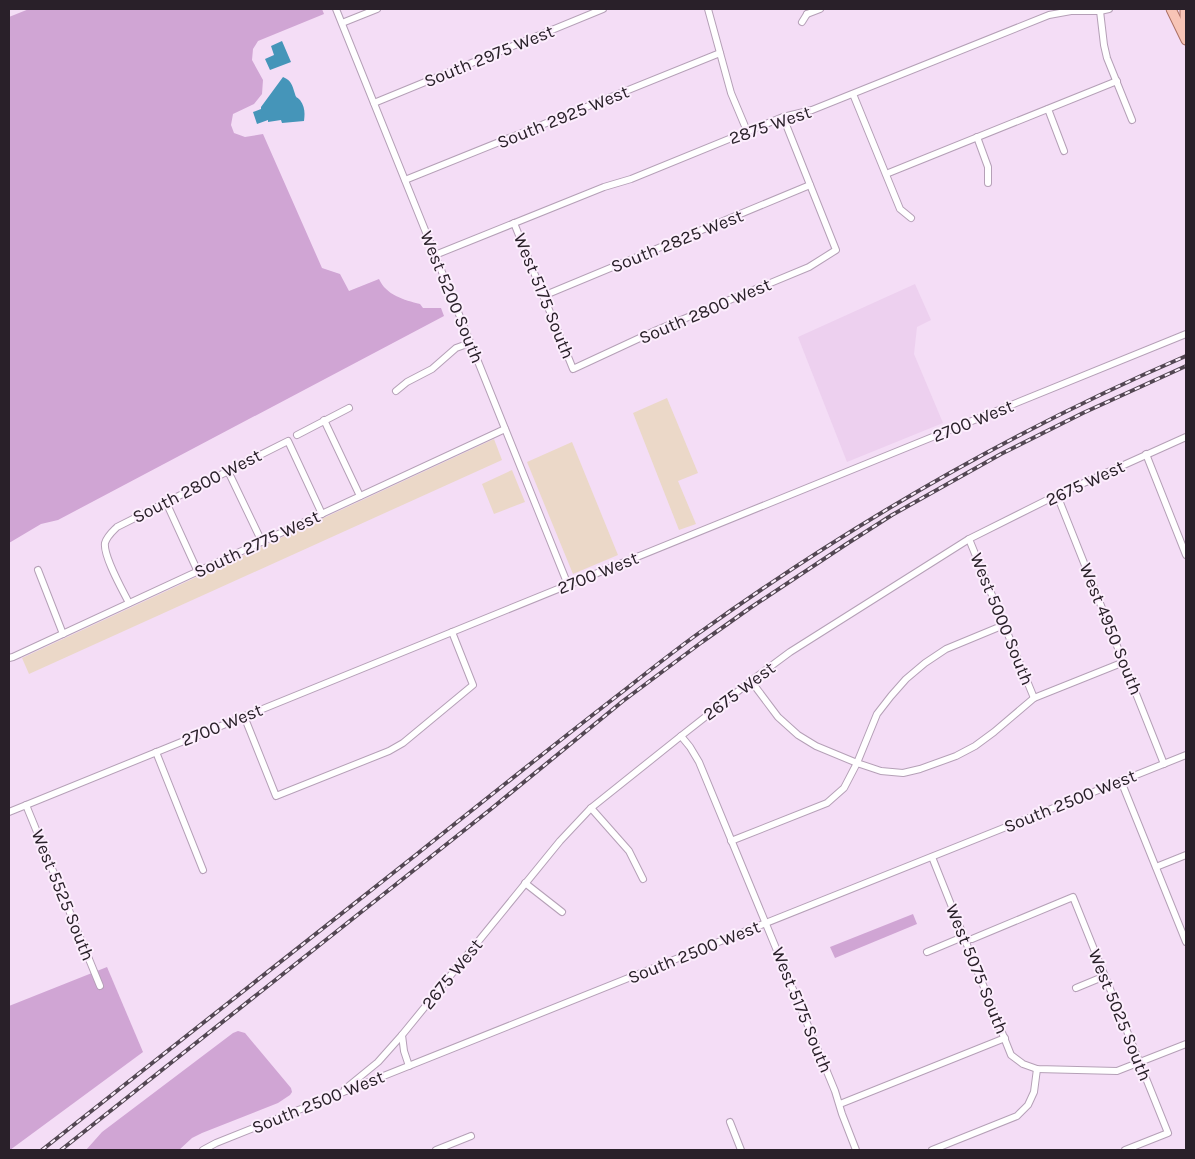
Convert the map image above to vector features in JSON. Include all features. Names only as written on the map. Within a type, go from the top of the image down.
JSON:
[{"type":"main road","points":[[1171,9],[1186,39]]},
{"type":"main road","points":[[1184,9],[1186,39]]},
{"type":"street","name":"West 5200 South","points":[[336,9],[568,585]]},
{"type":"street","points":[[342,23],[377,9]]},
{"type":"street","name":"South 2975 West","points":[[374,103],[603,9]]},
{"type":"street","points":[[708,9],[731,94],[747,132]]},
{"type":"street","points":[[802,22],[806,11],[820,9]]},
{"type":"street","name":"2875 West","points":[[435,255],[783,117],[812,110],[854,94],[1049,15],[1071,11],[1100,11],[1108,9]]},
{"type":"street","points":[[1100,11],[1104,45],[1132,120]]},
{"type":"street","name":"South 2925 West","points":[[405,180],[720,53]]},
{"type":"street","points":[[886,174],[1117,81]]},
{"type":"street","points":[[854,94],[900,209],[911,218]]},
{"type":"street","points":[[1048,109],[1064,151]]},
{"type":"street","points":[[783,117],[810,185]]},
{"type":"street","points":[[977,137],[988,167],[988,183]]},
{"type":"street","name":"South 2800 West","points":[[573,369],[657,330],[809,267],[836,250],[810,185]]},
{"type":"street","name":"South 2825 West","points":[[543,296],[810,185]]},
{"type":"street","name":"West 5175 South","points":[[514,223],[573,369]]},
{"type":"street","name":"2700 West","points":[[9,812],[1186,334]]},
{"type":"street","points":[[396,391],[407,382],[432,369],[456,348],[470,343]]},
{"type":"street","points":[[297,435],[348,408]]},
{"type":"street","points":[[324,420],[360,496]]},
{"type":"street","name":"South 2775 West","points":[[9,658],[505,429]]},
{"type":"street","name":"2675 West","points":[[339,1094],[378,1062],[402,1035],[525,883],[591,808],[681,736],[790,652],[969,539],[1057,495],[1186,437]]},
{"type":"street","name":"South 2800 West","points":[[129,603],[106,554],[105,544],[109,534],[117,527],[288,441],[322,514]]},
{"type":"street","points":[[1146,454],[1186,555]]},
{"type":"street","points":[[228,471],[262,542]]},
{"type":"street","name":"West 4950 South","points":[[1057,495],[1164,764]]},
{"type":"street","points":[[166,502],[198,572]]},
{"type":"street","name":"West 5000 South","points":[[969,539],[1034,698]]},
{"type":"street","points":[[38,570],[64,634]]},
{"type":"street","points":[[731,841],[828,803],[844,788],[878,714],[906,679],[946,649],[1004,625]]},
{"type":"street","points":[[244,716],[276,796],[389,751],[403,742],[473,685],[452,632]]},
{"type":"street","points":[[752,681],[778,716],[798,735],[816,746],[881,771],[903,773],[956,756],[975,746],[994,732],[1034,698],[1124,662]]},
{"type":"street","name":"West 5175 South","points":[[681,736],[699,762],[835,1091],[856,1150]]},
{"type":"street","points":[[156,752],[203,870]]},
{"type":"street","name":"South 2500 West","points":[[203,1150],[216,1143],[1186,755]]},
{"type":"street","points":[[1121,781],[1186,942]]},
{"type":"street","name":"West 5525 South","points":[[26,805],[100,986]]},
{"type":"street","points":[[591,808],[629,851],[643,879]]},
{"type":"street","points":[[1156,867],[1186,855]]},
{"type":"street","name":"West 5075 South","points":[[932,857],[1012,1055],[1023,1064],[1037,1069]]},
{"type":"street","points":[[525,883],[562,912]]},
{"type":"street","name":"West 5025 South","points":[[966,939],[972,939],[1073,897],[1168,1133],[1125,1150]]},
{"type":"street","points":[[927,952],[958,939],[966,939]]},
{"type":"street","points":[[1076,988],[1105,976]]},
{"type":"street","points":[[402,1035],[404,1051],[409,1066]]},
{"type":"street","points":[[840,1104],[1005,1038]]},
{"type":"street","points":[[932,1150],[1017,1116],[1028,1105],[1034,1092],[1037,1069],[1117,1071],[1186,1044]]},
{"type":"street","points":[[730,1122],[741,1150]]},
{"type":"street","points":[[436,1150],[471,1136]]},
{"type":"shaded area","points":[[29,9],[322,9],[324,14],[258,41],[253,49],[252,60],[263,80],[262,94],[254,104],[233,114],[231,125],[234,133],[245,137],[263,134],[322,268],[340,274],[349,291],[379,279],[386,289],[396,296],[420,304],[423,308],[441,308],[444,316],[58,520],[41,524],[9,543],[9,17]]},
{"type":"shaded area","points":[[915,284],[931,320],[917,327],[914,354],[943,423],[847,462],[798,337]]},
{"type":"shaded area","points":[[667,398],[698,473],[678,481],[696,524],[679,530],[633,413]]},
{"type":"shaded area","points":[[494,439],[502,460],[29,674],[22,658]]},
{"type":"shaded area","points":[[572,442],[618,555],[573,574],[527,462]]},
{"type":"shaded area","points":[[512,470],[525,502],[494,514],[482,484]]},
{"type":"shaded area","points":[[913,914],[917,924],[835,958],[830,947]]},
{"type":"shaded area","points":[[107,967],[143,1052],[9,1150],[9,1006]]},
{"type":"shaded area","points":[[238,1031],[245,1033],[291,1088],[292,1092],[290,1095],[278,1103],[202,1133],[192,1138],[179,1150],[86,1150],[102,1132]]},
{"type":"water","points":[[282,41],[291,62],[270,70],[265,59],[274,55],[271,46]]},
{"type":"water","points":[[283,77],[290,82],[296,96],[303,105],[304,121],[282,123],[281,120],[268,122],[268,120],[257,124],[253,112],[261,109]]},
{"type":"railway","points":[[42,1150],[547,750],[699,633],[815,554],[935,481],[1059,415],[1186,356]]},
{"type":"railway","points":[[61,1150],[491,809],[623,701],[750,608],[892,515],[1001,454],[1083,413],[1186,366]]}]
